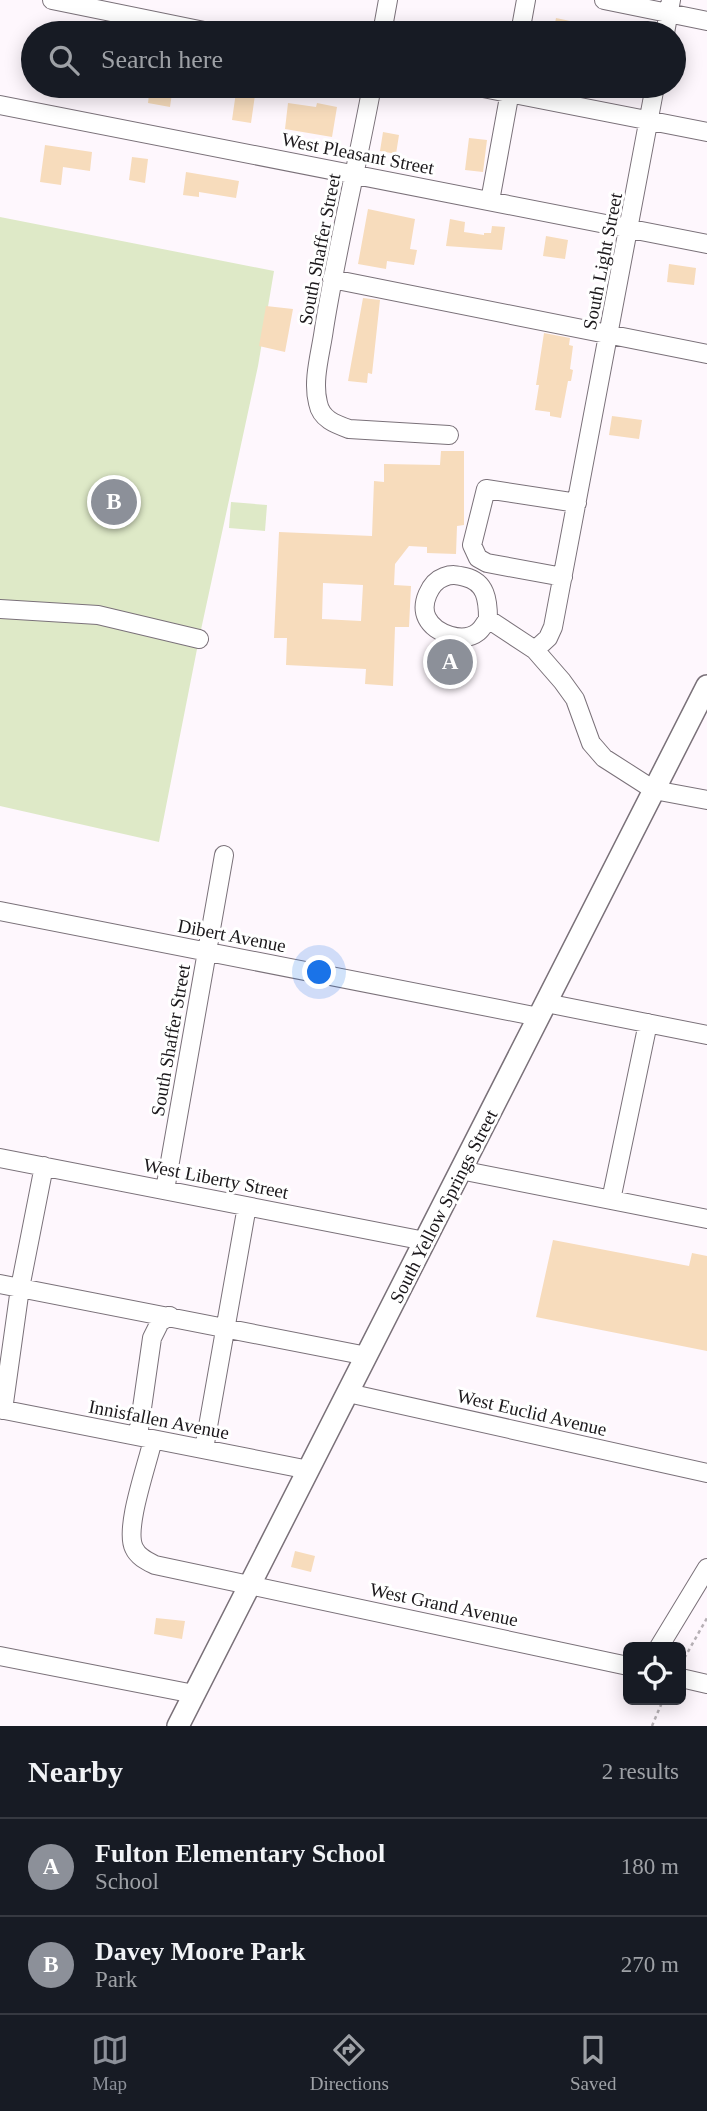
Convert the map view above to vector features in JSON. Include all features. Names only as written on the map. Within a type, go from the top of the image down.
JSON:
[{"type":"main road","name":"South Yellow Springs Street","points":[[178,1726],[707,686]]},
{"type":"street","points":[[52,0],[155,21]]},
{"type":"street","points":[[384,21],[388,0]]},
{"type":"street","points":[[522,21],[526,0]]},
{"type":"street","points":[[604,0],[669,7],[707,22]]},
{"type":"street","name":"South Shaffer Street","points":[[370,98],[332,279],[317,380],[317,402],[322,415],[349,429],[449,435]]},
{"type":"street","points":[[490,201],[508,98]]},
{"type":"street","points":[[550,98],[707,132]]},
{"type":"street","name":"South Light Street","points":[[535,650],[548,638],[553,627],[653,98]]},
{"type":"street","name":"West Pleasant Street","points":[[0,105],[707,244]]},
{"type":"street","points":[[332,279],[707,354]]},
{"type":"street","points":[[563,578],[487,563],[478,558],[472,545],[486,489],[578,503]]},
{"type":"street","points":[[0,609],[98,615],[198,639]]},
{"type":"street","points":[[488,619],[535,650],[575,699],[591,743],[604,758],[654,790],[707,800]]},
{"type":"street","name":"South Shaffer Street","points":[[165,1190],[224,855]]},
{"type":"street","name":"Dibert Avenue","points":[[0,911],[207,952],[542,1010],[648,1023],[707,1035]]},
{"type":"street","points":[[611,1200],[648,1023]]},
{"type":"street","name":"West Liberty Street","points":[[0,1158],[425,1241]]},
{"type":"street","points":[[2,1409],[20,1287],[44,1166]]},
{"type":"street","points":[[460,1170],[707,1219]]},
{"type":"street","points":[[204,1449],[247,1206]]},
{"type":"street","points":[[0,1284],[366,1356]]},
{"type":"street","name":"West Grand Avenue","points":[[170,1316],[155,1329],[146,1438],[131,1529],[135,1551],[142,1558],[155,1565],[185,1573],[251,1584],[623,1665]]},
{"type":"street","name":"West Euclid Avenue","points":[[348,1393],[707,1473]]},
{"type":"street","name":"Innisfallen Avenue","points":[[2,1409],[309,1470]]},
{"type":"street","points":[[662,1642],[707,1568]]},
{"type":"street","points":[[0,1656],[194,1695]]},
{"type":"street","points":[[686,1679],[707,1684]]},
{"type":"path","points":[[686,1655],[707,1618]]},
{"type":"path","points":[[652,1726],[661,1705]]},
{"type":"green space","points":[[0,217],[274,271],[258,366],[199,639],[159,842],[0,806]]},
{"type":"green space","points":[[231,502],[267,505],[265,531],[229,528]]},
{"type":"building","points":[[149,98],[171,98],[170,107],[148,103]]},
{"type":"building","points":[[235,98],[255,98],[251,123],[232,120]]},
{"type":"building","points":[[288,103],[316,107],[317,103],[337,107],[332,137],[285,129]]},
{"type":"building","points":[[383,132],[399,135],[396,154],[380,151]]},
{"type":"building","points":[[469,138],[487,140],[483,172],[465,170]]},
{"type":"building","points":[[45,145],[92,152],[90,171],[63,167],[61,185],[40,182]]},
{"type":"building","points":[[132,157],[148,159],[145,183],[129,180]]},
{"type":"building","points":[[186,172],[239,181],[236,198],[199,192],[199,197],[183,195]]},
{"type":"building","points":[[368,209],[415,219],[410,249],[417,250],[414,265],[387,261],[386,269],[358,264]]},
{"type":"building","points":[[450,219],[465,222],[464,232],[484,235],[491,233],[492,226],[505,227],[502,250],[446,246]]},
{"type":"building","points":[[546,236],[568,240],[565,259],[543,256]]},
{"type":"building","points":[[669,264],[696,268],[694,285],[667,282]]},
{"type":"building","points":[[363,298],[380,300],[372,374],[368,373],[367,383],[348,381]]},
{"type":"building","points":[[266,306],[293,309],[285,352],[259,346]]},
{"type":"building","points":[[544,333],[570,338],[569,345],[573,346],[570,369],[573,370],[571,381],[568,381],[561,418],[550,416],[550,412],[535,410]]},
{"type":"building","points":[[612,416],[642,420],[639,439],[609,435]]},
{"type":"building","points":[[441,451],[464,451],[464,525],[457,526],[456,554],[427,553],[427,547],[409,546],[395,564],[394,585],[411,586],[409,627],[395,627],[393,686],[365,684],[366,669],[286,665],[287,638],[274,638],[279,532],[372,536],[374,481],[384,482],[384,464],[440,465]],"holes":[[[323,583],[363,585],[361,621],[322,619]]]},
{"type":"building","points":[[553,1240],[689,1266],[692,1253],[707,1256],[707,1351],[536,1317]]},
{"type":"building","points":[[295,1551],[315,1556],[311,1572],[291,1567]]},
{"type":"building","points":[[156,1618],[185,1621],[182,1639],[154,1634]]},
{"type":"place","name":"Davey Moore Park","points":[[114,502]]},
{"type":"place","name":"Fulton Elementary School","points":[[450,662]]}]
